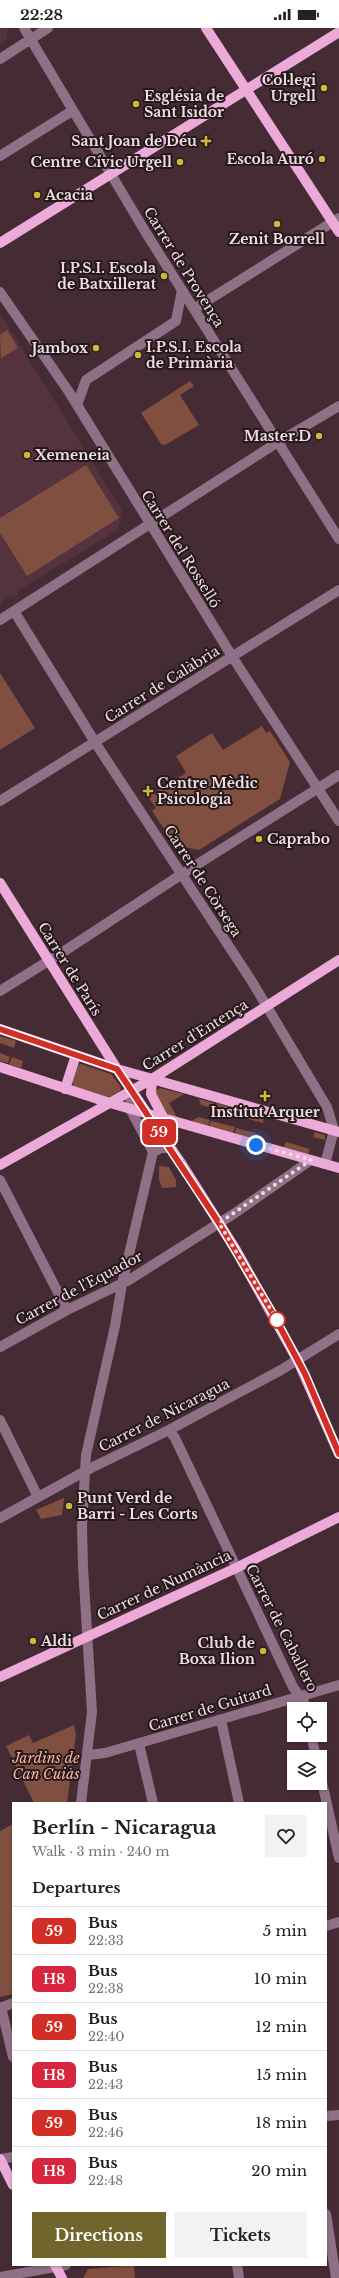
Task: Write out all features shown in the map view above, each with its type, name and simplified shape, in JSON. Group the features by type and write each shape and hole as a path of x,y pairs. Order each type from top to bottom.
{"main road":[{"path":"206,28 246,90 336,220 339,232"},
{"path":"0,243 339,32"},
{"name":"Carrer de París","path":"0,883 131,1091 219,1223 273,1314 298,1361 339,1454"},
{"name":"Carrer d'Entença","path":"0,1165 152,1079 339,960"},
{"path":"0,1029 117,1069 336,1131"},
{"path":"65,1089 76,1055"},
{"path":"0,1067 83,1095 339,1168"},
{"path":"152,1079 151,1094 164,1118"},
{"path":"83,1095 90,1108 90,1115"},
{"name":"Carrer de Numància","path":"0,1677 236,1568 339,1517"},
{"path":"0,2159 12,2183"},
{"path":"59,2266 62,2278"}],"street":[{"name":"Carrer de Provença","path":"24,28 110,174 339,539"},
{"path":"0,59 48,28"},
{"path":"0,156 72,111"},
{"path":"194,309 336,220"},
{"path":"77,405 86,380 176,321 182,290"},
{"name":"Carrer del Rosselló","path":"0,292 77,405 149,525 232,657 339,821"},
{"path":"0,620 278,442 339,406"},
{"name":"Carrer de Calàbria","path":"0,801 339,590"},
{"name":"Carrer de Còrsega","path":"14,611 95,742 267,1006 327,1106 336,1131"},
{"path":"0,991 339,775"},
{"path":"81,1802 88,1755 92,1702 82,1532 86,1455 115,1326 122,1284 153,1152 130,1109 131,1091"},
{"path":"325,1164 336,1131"},
{"path":"153,1152 161,1148 170,1148"},
{"name":"Carrer de l'Equador","path":"0,1347 67,1310 122,1284 219,1223 311,1160"},
{"path":"0,1180 67,1310"},
{"name":"Carrer de Nicaragua","path":"0,1518 298,1361 339,1334"},
{"path":"0,1420 38,1497"},
{"name":"Carrer de Caballero","path":"169,1430 175,1438 293,1687 303,1702"},
{"name":"Carrer de Guitard","path":"88,1755 95,1756 139,1744 339,1685"},
{"path":"221,1720 239,1802"},
{"path":"139,1744 153,1802"},
{"path":"324,1790 326,1802"},
{"path":"327,1806 339,1858"},
{"path":"327,1926 339,1922"},
{"path":"12,2003 1,2008 12,2053"},
{"path":"327,2116 339,2115"},
{"path":"0,2159 12,2157"},
{"path":"327,2218 332,2235 336,2278"},
{"path":"0,2277 59,2266"},
{"path":"237,2266 239,2278"}],"shaded area":[{"path":"0,28 8,29 6,40 0,44"},
{"path":"0,313 122,510 118,530 17,591 19,594 12,598 10,596 2,601 3,604 0,606"}],"green space":[{"path":"7,330 18,348 1,358 0,335"},
{"path":"190,381 194,386 180,395 199,425 165,445 161,444 141,413"},
{"path":"86,465 119,518 27,576 0,533 0,518"},
{"path":"0,673 35,728 0,750"},
{"path":"262,726 266,733 270,731 290,762 280,799 199,850 175,845 152,811 156,808 148,797 186,773 176,756 212,733 223,750"},
{"path":"0,1036 16,1041 14,1048 0,1043"},
{"path":"0,1053 10,1057 8,1063 0,1061"},
{"path":"12,1057 23,1061 21,1068 9,1064"},
{"path":"81,1064 111,1074 121,1087 120,1091 109,1097 74,1086 72,1082 78,1065"},
{"path":"160,1088 184,1094 169,1103 177,1117 166,1114 155,1091"},
{"path":"199,1099 214,1103 212,1108 201,1105"},
{"path":"216,1103 239,1110 237,1115 214,1109"},
{"path":"240,1110 264,1117 263,1123 239,1116"},
{"path":"198,1117 210,1120 208,1126 192,1121"},
{"path":"211,1121 235,1127 233,1133 209,1126"},
{"path":"236,1128 259,1134 258,1140 235,1133"},
{"path":"315,1132 325,1135 325,1140 313,1137"},
{"path":"286,1142 310,1149 308,1154 284,1147"},
{"path":"159,1166 169,1167 176,1180 176,1187 162,1188 159,1179"},
{"path":"64,1498 62,1515 41,1519 36,1510"},
{"name":"Jardins de Can Cuiàs","path":"74,1725 76,1735 67,1802 34,1802 6,1746 29,1735 33,1743"},
{"path":"12,1825 12,1994 0,1997 0,1831"},
{"path":"134,2266 135,2278 83,2278 88,2269"}],"bus line":[{"name":"59","path":"0,1029 117,1069 181,1163 219,1223 273,1314 305,1374 339,1454"}],"place":[{"name":"Col·legi Urgell","path":"324,88"},
{"name":"Església de Sant Isidor","path":"136,104"},
{"name":"Sant Joan de Déu","path":"206,141"},
{"name":"Escola Auró","path":"322,159"},
{"name":"Centre Cívic Urgell","path":"180,162"},
{"name":"Acacia","path":"37,195"},
{"name":"Zenit Borrell","path":"277,224"},
{"name":"I.P.S.I. Escola de Batxillerat","path":"164,276"},
{"name":"Jambox","path":"96,348"},
{"name":"I.P.S.I. Escola de Primària","path":"138,355"},
{"name":"Master.D","path":"319,436"},
{"name":"Xemeneia","path":"27,455"},
{"name":"Centre Mèdic Psicologia","path":"148,791"},
{"name":"Caprabo","path":"259,839"},
{"name":"Institut Arquer","path":"265,1096"},
{"name":"Punt Verd de Barri - Les Corts","path":"69,1506"},
{"name":"Aldi","path":"33,1641"},
{"name":"Club de Boxa Ilion","path":"263,1651"}],"route":[{"path":"256,1145 311,1160 302,1168 219,1223 277,1320"}]}
